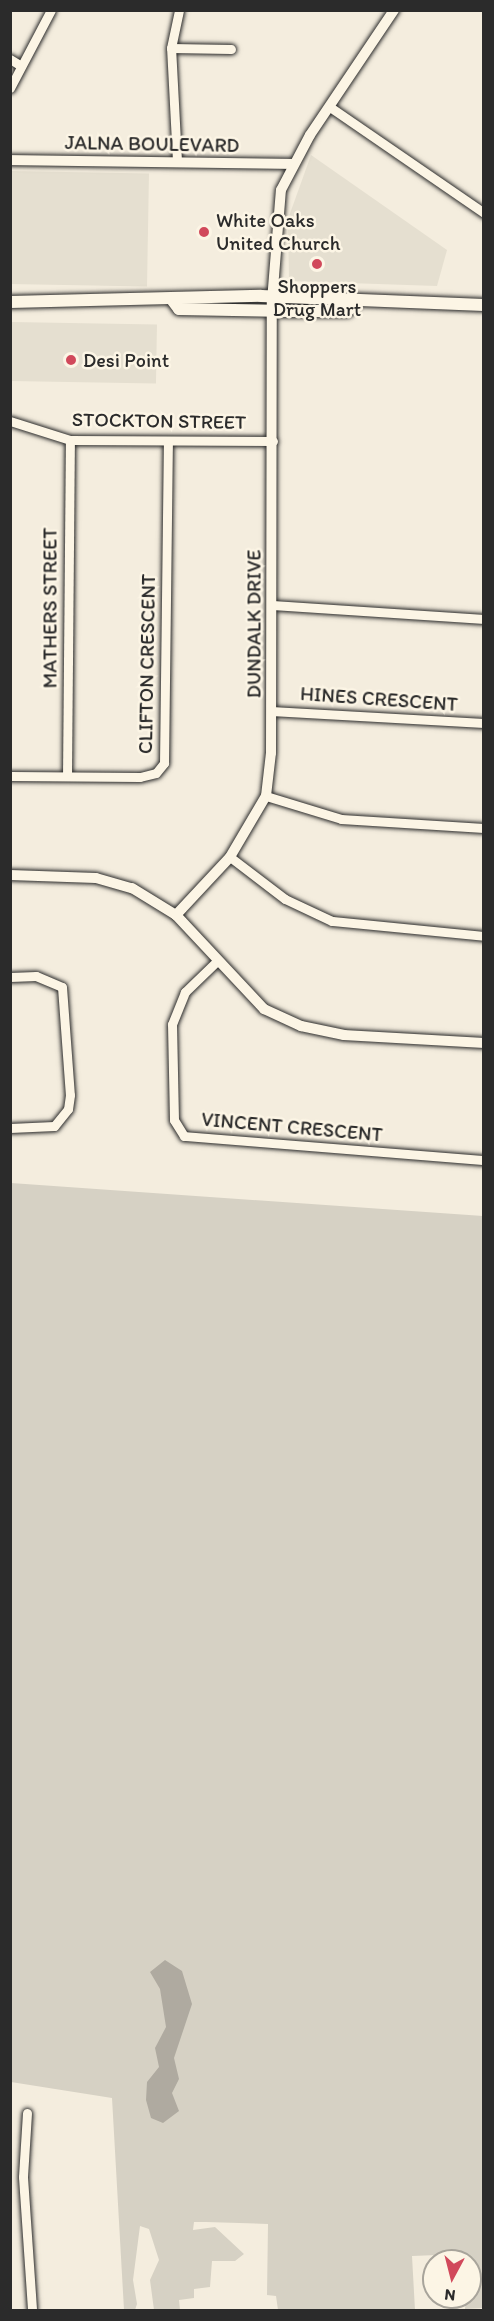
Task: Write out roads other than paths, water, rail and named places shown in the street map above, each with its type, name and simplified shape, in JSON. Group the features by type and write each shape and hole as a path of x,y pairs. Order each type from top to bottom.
{"main road":[{"path":"10,302 173,302 178,296 272,302 348,296 356,303 483,305"}],"street":[{"path":"10,88 51,10"},
{"path":"177,161 171,48 179,10"},
{"path":"272,302 274,233 292,164 394,10"},
{"path":"171,48 231,49"},
{"path":"10,60 21,66"},
{"path":"330,107 483,213"},
{"name":"JALNA BOULEVARD","path":"10,160 292,164"},
{"name":"DUNDALK DRIVE","path":"176,915 230,857 266,796 272,711 272,302"},
{"name":"STOCKTON STREET","path":"10,421 69,440 273,441"},
{"name":"MATHERS STREET","path":"67,776 69,440"},
{"name":"CLIFTON CRESCENT","path":"10,776 140,777 156,773 164,763 168,442"},
{"path":"273,605 483,620"},
{"name":"HINES CRESCENT","path":"272,711 483,723"},
{"path":"266,796 341,819 483,828"},
{"path":"230,857 285,899 332,921 483,936"},
{"path":"10,875 96,878 132,888 176,915 264,1009 302,1026 344,1035 483,1043"},
{"name":"VINCENT CRESCENT","path":"217,961 185,992 171,1024 174,1120 184,1136 483,1160"},
{"path":"10,977 36,976 62,987 67,999 70,1095 68,1108 54,1126 10,1128"},
{"path":"27,2113 24,2177 33,2310"}],"place":[{"name":"White Oaks United Church","path":"204,232"},
{"name":"Shoppers Drug Mart","path":"317,264"},
{"name":"Desi Point","path":"71,360"}]}
